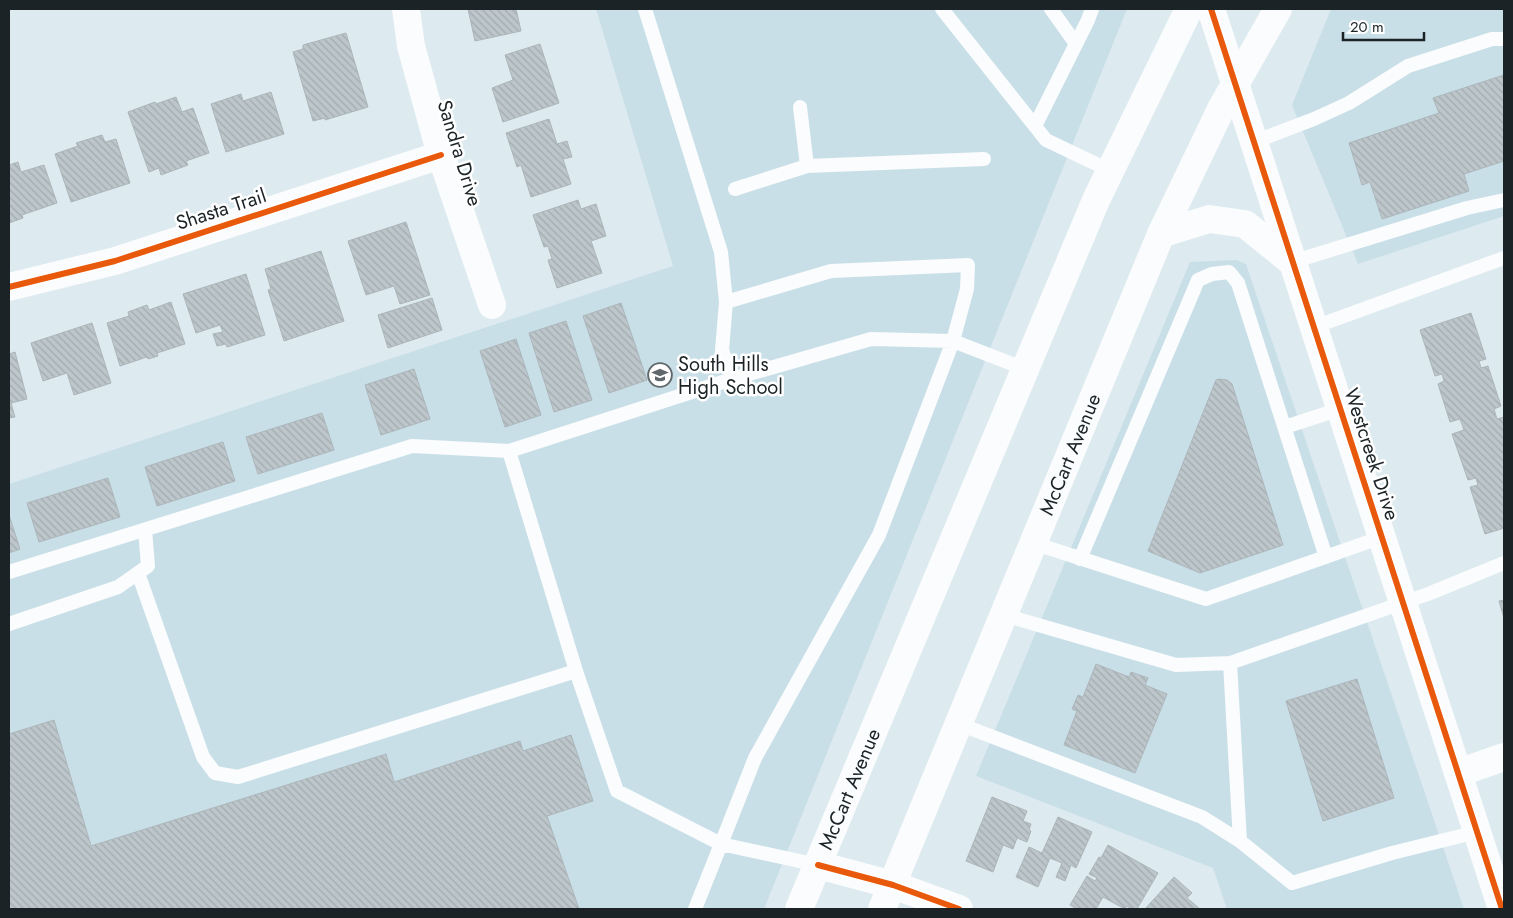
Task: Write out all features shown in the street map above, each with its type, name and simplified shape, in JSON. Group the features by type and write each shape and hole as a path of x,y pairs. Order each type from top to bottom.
{"main road":[{"name":"Sandra Drive","path":"406,9 411,46 441,155 492,305"},
{"name":"McCart Avenue","path":"799,909 1096,200 1189,9"},
{"name":"Westcreek Drive","path":"1211,9 1502,909"},
{"name":"McCart Avenue","path":"888,897 1160,234 1221,109 1278,9"},
{"name":"Shasta Trail","path":"9,287 115,261 441,155"},
{"path":"1160,234 1209,219 1245,224 1292,262"},
{"path":"1458,773 1504,757"},
{"path":"818,865 888,897 959,909"}],"lane":[{"path":"645,9 721,252 726,302 722,350 732,379"},
{"path":"942,9 1046,140 1111,171"},
{"path":"1051,9 1076,44"},
{"path":"1035,126 1092,9"},
{"path":"1254,142 1314,119 1349,103 1408,66 1492,39 1504,39"},
{"path":"800,106 807,166"},
{"path":"735,189 807,166 984,159"},
{"path":"1292,262 1467,208 1504,200"},
{"path":"1314,326 1504,258"},
{"path":"695,909 755,758 879,535 953,341 967,289 968,264 831,271 726,302"},
{"path":"1080,559 1198,280 1212,274 1229,272 1238,282 1326,557"},
{"path":"9,572 412,446 509,452 732,379 871,339 953,341 1025,369"},
{"path":"1285,426 1340,409"},
{"path":"509,452 576,671 617,791 721,844 818,865"},
{"path":"9,624 118,587 148,566 145,530"},
{"path":"1034,543 1206,599 1382,537"},
{"path":"1004,615 1176,665 1230,663 1428,594 1504,563"},
{"path":"138,573 203,757 215,773 238,777 576,671"},
{"path":"1230,663 1240,841"},
{"path":"959,724 1202,817 1240,841 1292,883 1392,853 1477,832"}],"shaded area":[{"name":"South Hills High School","path":"596,9 1127,9 764,909 9,909 9,484 673,266"},
{"path":"1331,9 1504,9 1504,216 1358,264 1292,105"},
{"path":"1236,260 1246,264 1464,909 1227,909 1213,868 976,776 1190,262"}],"building":[{"path":"468,9 516,9 521,31 475,41"},
{"path":"346,33 368,107 325,120 325,118 313,121 293,52 303,49 303,45"},
{"path":"540,44 559,103 503,122 492,88 513,80 505,55"},
{"path":"1504,75 1504,161 1464,174 1469,191 1382,219 1370,182 1362,185 1349,143 1439,113 1433,98"},
{"path":"271,92 284,134 226,152 211,104 241,94 243,101"},
{"path":"176,97 182,112 193,108 209,153 186,161 188,165 161,175 159,168 149,172 128,112"},
{"path":"549,119 557,144 567,141 572,157 563,159 571,184 531,197 521,165 517,167 506,133"},
{"path":"102,135 105,142 116,139 130,183 71,202 55,154 78,146 76,143"},
{"path":"18,162 21,172 44,165 57,203 22,215 23,218 9,223 9,165"},
{"path":"578,200 581,209 596,204 606,236 591,241 602,273 557,288 548,260 552,259 548,246 544,247 533,215"},
{"path":"406,222 430,295 400,304 394,286 366,295 348,241"},
{"path":"321,251 344,321 284,341 268,290 271,289 265,269"},
{"path":"246,274 265,335 227,347 226,344 217,346 213,334 223,332 220,325 196,333 183,294"},
{"path":"432,298 442,330 388,348 378,315"},
{"path":"171,302 185,344 157,353 158,356 148,359 147,357 120,366 107,323 129,316 128,312 147,305 149,310"},
{"path":"621,303 647,380 609,393 583,316"},
{"path":"1471,313 1486,359 1479,361 1481,368 1488,366 1501,406 1494,409 1497,419 1504,417 1504,528 1485,534 1470,487 1478,485 1476,478 1468,480 1452,434 1464,430 1460,419 1450,422 1438,384 1444,381 1442,374 1435,376 1420,330"},
{"path":"566,321 592,400 554,412 529,333"},
{"path":"92,323 111,383 74,395 67,373 43,381 31,343"},
{"path":"516,339 541,415 505,427 480,351"},
{"path":"15,352 27,399 11,403 15,417 9,418 9,354"},
{"path":"414,369 430,419 381,435 365,385"},
{"path":"1216,380 1227,380 1232,384 1283,545 1200,573 1148,551"},
{"path":"322,413 334,450 258,474 246,437"},
{"path":"223,442 235,481 157,506 145,467"},
{"path":"108,478 120,517 39,542 27,503"},
{"path":"9,515 20,549 9,553"},
{"path":"1504,600 1504,618 1499,601"},
{"path":"1096,664 1129,677 1131,672 1148,678 1145,685 1167,694 1135,773 1064,745 1077,711 1072,709 1078,695 1083,697"},
{"path":"1357,679 1394,798 1323,821 1286,701"},
{"path":"54,720 91,846 386,754 394,782 520,741 523,751 571,735 593,801 547,816 579,909 9,909 9,734"},
{"path":"992,797 1027,811 1023,821 1031,824 1029,830 1031,831 1027,842 1017,838 1013,849 1003,845 993,872 966,861"},
{"path":"1058,817 1092,832 1076,868 1071,865 1065,881 1056,877 1062,863 1050,858 1038,887 1016,877 1029,847 1042,853"},
{"path":"1108,845 1158,873 1137,909 1126,906 1125,909 1103,897 1096,909 1077,909 1070,905 1087,876 1095,881 1097,878 1089,874"},
{"path":"1174,877 1192,893 1187,898 1200,909 1145,909"}],"cycle path":[{"path":"1211,9 1502,909"},
{"path":"9,287 115,261 441,155"},
{"path":"818,865 893,885 959,909"}],"place":[{"name":"South Hills High School","path":"660,375"}]}
